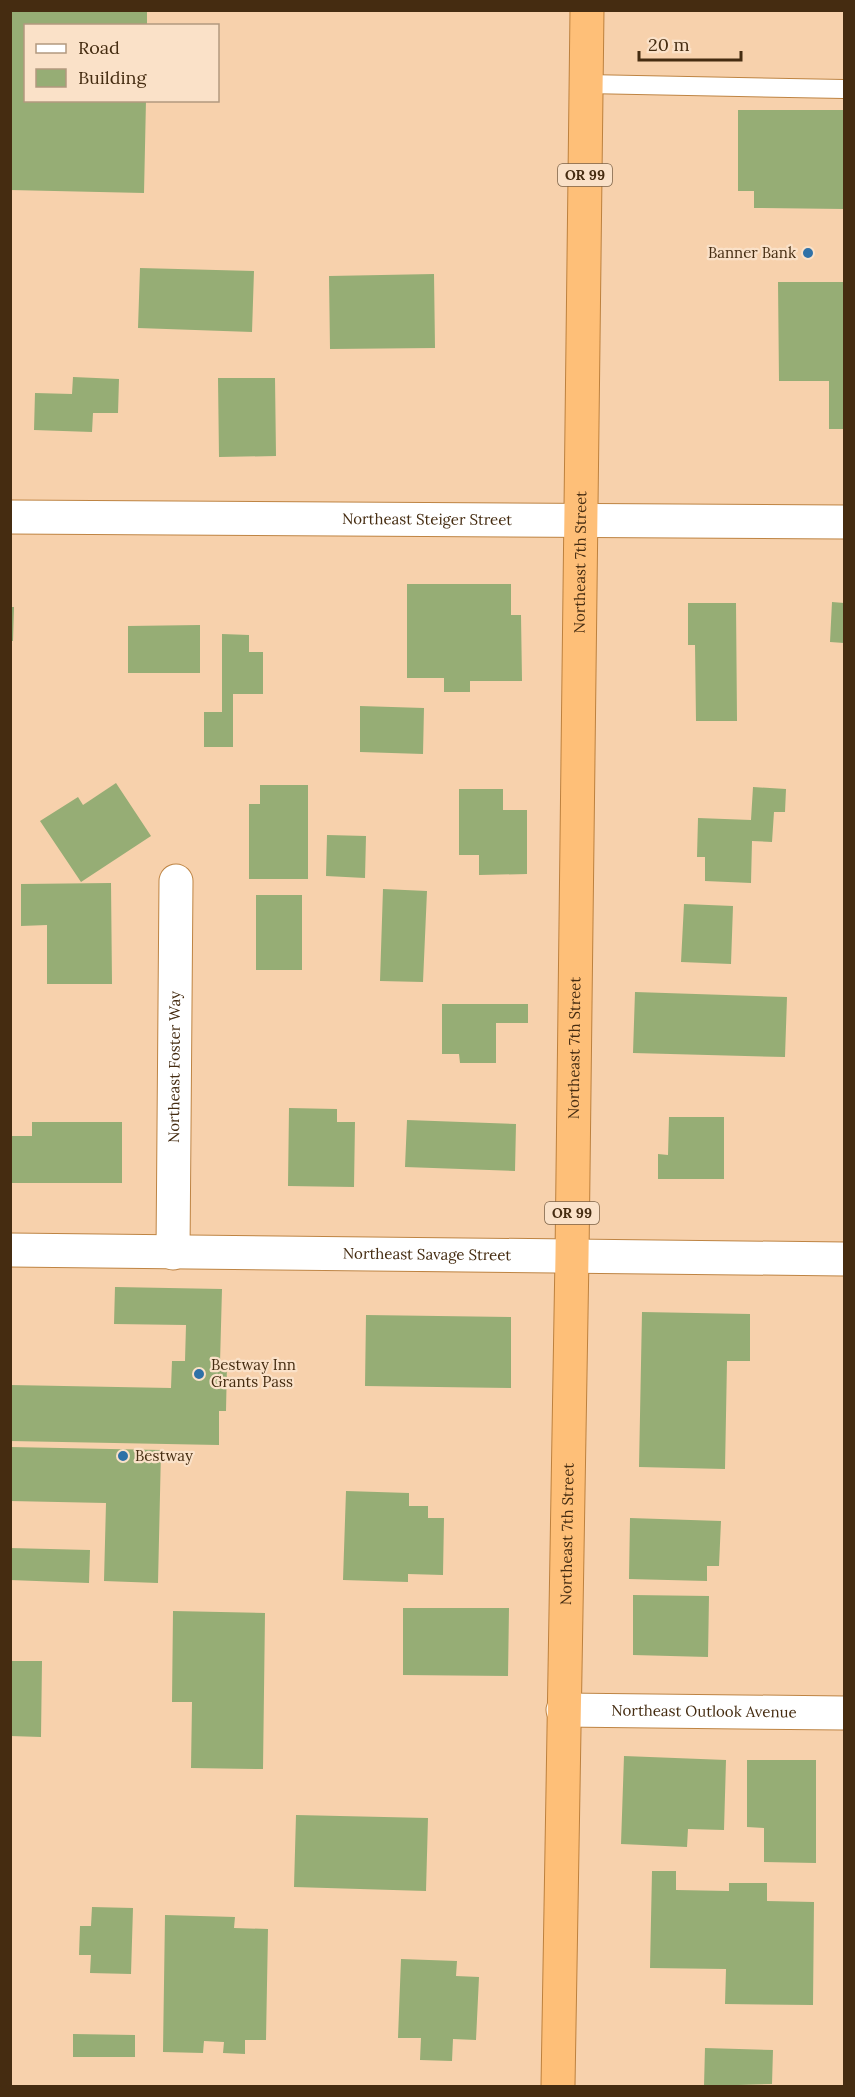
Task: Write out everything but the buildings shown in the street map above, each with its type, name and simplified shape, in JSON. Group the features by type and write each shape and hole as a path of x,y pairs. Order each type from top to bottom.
{"highway":[{"name":"Northeast 7th Street","path":"558,2086 572,1256 579,520 587,10"}],"street":[{"name":"Northeast Steiger Street","path":"10,517 844,522"},
{"name":"Northeast Foster Way","path":"173,1252 176,881"},
{"name":"Northeast Savage Street","path":"10,1250 844,1259"},
{"name":"Northeast Outlook Avenue","path":"563,1710 844,1713"}],"lane":[{"path":"586,84 844,89"}],"place":[{"name":"Banner Bank","path":"808,253"},
{"name":"Bestway Inn Grants Pass","path":"199,1374"},
{"name":"Bestway","path":"123,1456"}]}
